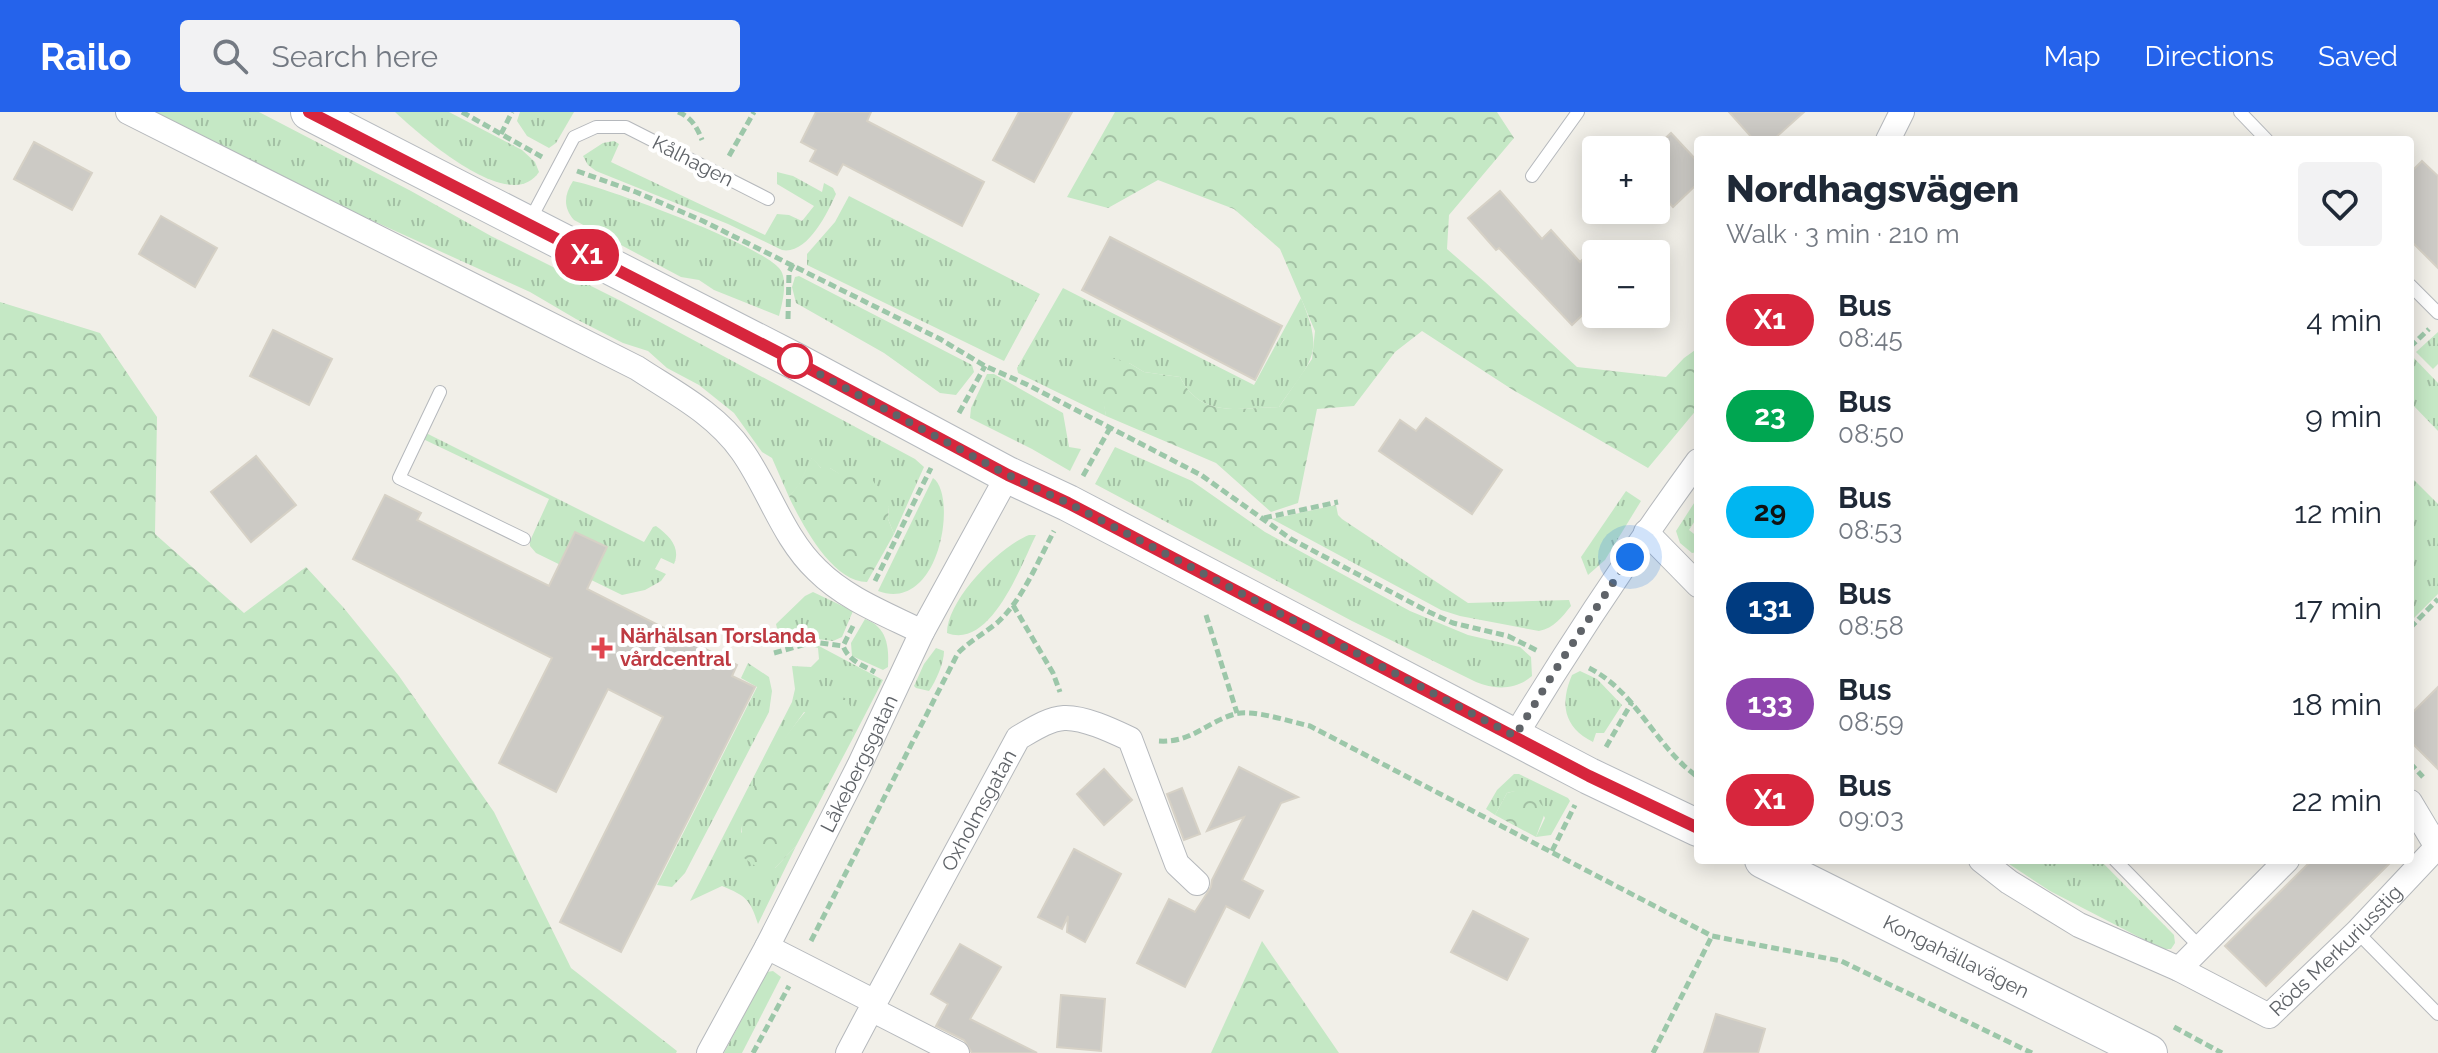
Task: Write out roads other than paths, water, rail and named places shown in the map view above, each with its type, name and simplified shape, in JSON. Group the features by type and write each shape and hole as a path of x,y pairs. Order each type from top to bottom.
{"street":[{"path":"128,112 637,368 712,416 742,451 796,545 813,567 833,585 922,632"},
{"path":"309,112 795,361 1589,776 1694,826"},
{"path":"1890,136 1902,112"},
{"path":"1515,736 1646,532 1694,466"},
{"name":"Låkebergsgatan","path":"709,1053 859,766 922,632 1008,475"},
{"path":"1646,532 1694,581"},
{"name":"Oxholmsgatan","path":"848,1053 1018,738 1041,725 1065,718 1106,727 1130,739 1177,864 1197,883"},
{"name":"Röds Merkuriusstig","path":"1986,864 2009,882 2079,925 2179,969 2269,1016 2357,932 2437,847 2414,809"},
{"name":"Kongahällavägen","path":"1771,864 2149,1053"},
{"path":"2179,969 2283,864"},
{"path":"767,947 801,963 957,1053"}],"lane":[{"path":"1532,176 1578,112"},
{"path":"2240,112 2263,136"},
{"name":"Kålhagen","path":"528,225 574,137 596,127 626,127 768,199"},
{"path":"2414,289 2438,313"},
{"path":"440,392 399,478 524,539"},
{"path":"2119,864 2201,948"},
{"path":"2357,932 2438,1014"}],"place":[{"name":"Närhälsan Torslanda vårdcentral","path":"602,648"}]}
